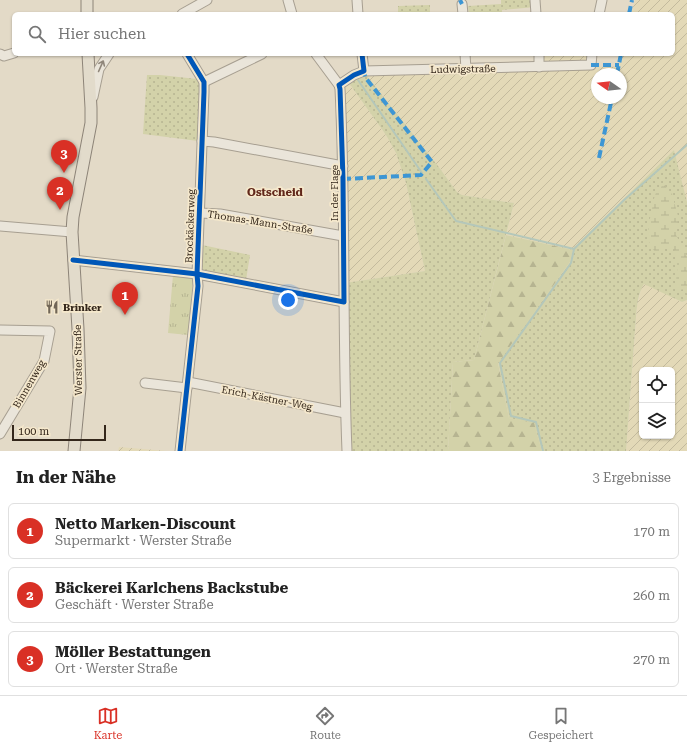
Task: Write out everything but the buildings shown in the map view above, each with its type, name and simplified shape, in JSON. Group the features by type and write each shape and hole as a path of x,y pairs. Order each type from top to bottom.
{"main road":[{"path":"87,0 87,12"},
{"name":"Werster Straße","path":"74,451 80,388 72,232 73,217 89,136 91,108 88,56"}],"street":[{"path":"288,0 291,12"},
{"path":"357,0 358,12"},
{"path":"535,0 536,12"},
{"path":"599,12 602,0"},
{"path":"186,12 206,1"},
{"path":"462,4 463,12"},
{"path":"0,54 4,56 12,54"},
{"path":"91,108 99,69 108,56"},
{"path":"188,56 204,82 258,56"},
{"path":"317,56 339,85"},
{"path":"362,56 364,71"},
{"path":"465,56 466,69"},
{"path":"538,56 539,67"},
{"name":"Ludwigstraße","path":"339,85 354,75 364,71 591,65 592,56"},
{"name":"Brockäckerweg","path":"180,451 198,286 197,274 204,82"},
{"name":"In der Flage","path":"339,85 343,166 345,413 347,451"},
{"path":"202,141 343,166"},
{"name":"Thomas-Mann-Straße","path":"200,213 220,214 343,236"},
{"path":"0,226 72,232"},
{"path":"73,260 197,274 344,302"},
{"name":"Binnenweg","path":"0,330 50,331 44,361 0,434"},
{"path":"145,383 187,385"},
{"name":"Erich-Kästner-Weg","path":"187,385 345,413"}],"shaded area":[{"path":"635,0 687,0 687,202 674,150 571,250 506,235 514,203 462,195 457,192 364,72 541,69 540,56 590,56 589,66 619,67 622,56 675,56 675,12 632,12"},
{"path":"349,83 386,135 396,153 406,183 425,271 345,283 344,88"},
{"path":"644,283 682,302 687,300 687,451 626,451 637,306"},
{"path":"119,447 167,451 118,451"}],"green space":[{"path":"501,0 534,0 535,7 502,10 502,12 469,12 468,6 501,4"},
{"path":"430,5 430,12 398,12 398,6"},
{"path":"364,72 457,192 462,195 514,203 474,360 453,362 448,451 348,451 345,283 425,271 406,183 396,153 386,135 349,83"},
{"path":"147,75 197,79 201,89 198,141 143,134"},
{"path":"674,150 687,202 687,300 682,302 644,284 640,291 636,317 626,451 542,451 534,424 509,418 498,362 570,262 573,250 571,250"},
{"path":"664,185 672,194 678,216 676,235 687,256 687,289 677,290 677,264 674,249 664,248 657,253 650,244 648,238 654,197 658,189"},
{"path":"506,235 573,250 570,262 498,363 509,418 534,423 542,451 448,451 453,362 474,360"},
{"path":"202,245 250,255 246,280 203,273 201,269"},
{"path":"173,275 189,277 193,280 188,335 168,333"}],"waterway":[{"path":"358,80 422,173"},
{"path":"426,179 456,221 574,249 624,200 687,145"},
{"path":"543,451 536,422 511,416 500,363 571,263 574,249"}],"marked path":[{"path":"460,0 462,4"},
{"path":"629,12 632,0"},
{"path":"618,68 621,56"},
{"path":"591,65 619,65"},
{"path":"343,179 421,175 432,162 365,77 364,71"},
{"path":"599,158 611,104"}],"cycle path":[{"path":"180,451 198,286 197,274 204,92 204,82 188,56"},
{"path":"73,260 197,274 344,302 343,179 339,85 354,75 364,71 362,56"}],"place":[{"name":"Möller Bestattungen","path":"64,173"},
{"name":"Bäckerei Karlchens Backstube","path":"60,210"},
{"name":"Brinker","path":"52,307"},
{"name":"Netto Marken-Discount","path":"125,315"}],"district":[{"name":"Ostscheid","path":"275,192"}]}
